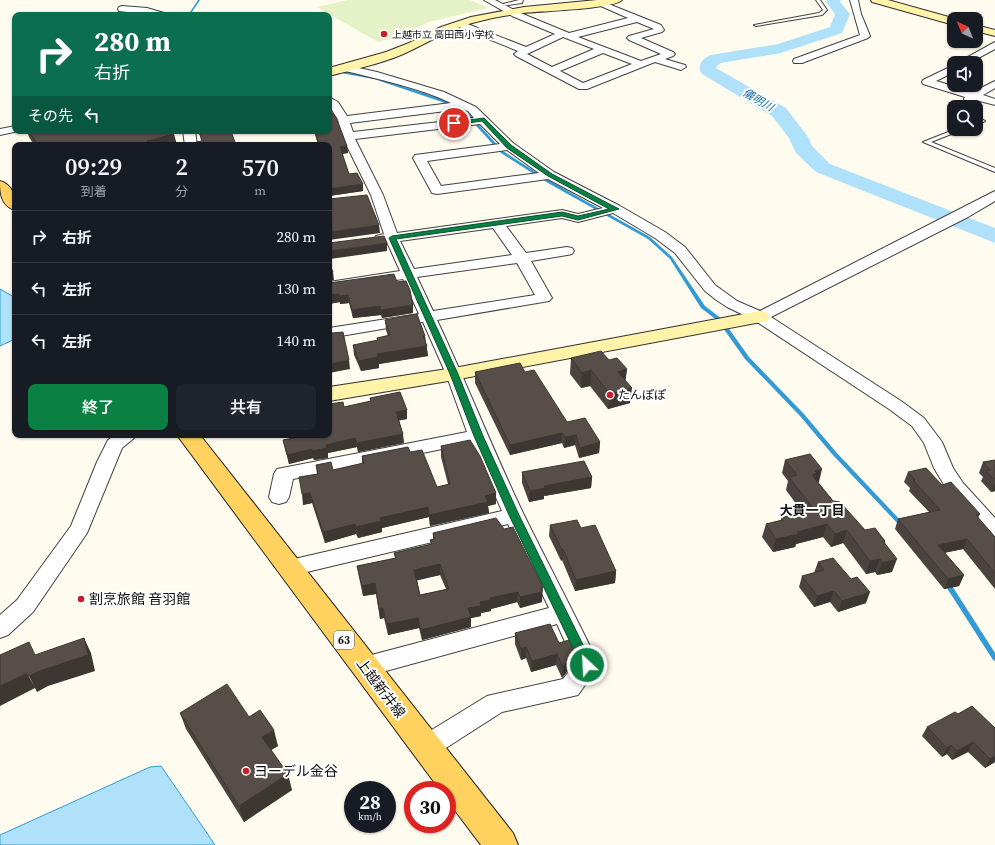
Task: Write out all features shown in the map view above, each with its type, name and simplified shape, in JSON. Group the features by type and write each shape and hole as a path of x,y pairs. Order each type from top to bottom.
{"main road":[{"path":"0,186 12,201"},
{"name":"上越新井線","path":"190,438 501,845"}],"street":[{"path":"120,12 136,0"},
{"path":"488,0 566,35 641,64"},
{"path":"332,71 398,52 445,29 462,25 475,19 513,12 617,0"},
{"path":"798,61 844,45 864,36 854,0"},
{"path":"876,0 947,20"},
{"path":"598,3 658,27 659,30 632,38 670,54 579,89 552,71 519,54 525,50 566,35 636,19"},
{"path":"120,12 150,12"},
{"path":"462,25 525,50"},
{"path":"983,30 995,33"},
{"path":"975,56 995,45"},
{"path":"552,71 603,49"},
{"path":"654,59 681,67"},
{"path":"345,68 440,94 472,109 509,146 550,175 615,209 660,235 680,250 710,288 720,296 732,304 760,317 895,405 918,422 933,442 944,468 956,488 995,531"},
{"path":"947,73 927,82 947,88"},
{"path":"983,82 994,85"},
{"path":"964,100 975,96 994,85"},
{"path":"961,92 995,102"},
{"path":"332,102 344,120 348,136 377,195 392,238 410,274 427,316 454,374 478,436 514,515 587,665 570,688 496,703 426,747"},
{"path":"344,120 464,105"},
{"path":"348,136 484,120"},
{"path":"0,132 12,130"},
{"path":"509,146 419,158 437,190 550,175"},
{"path":"363,197 377,195"},
{"path":"332,394 454,374 760,317 944,222 963,214 995,195"},
{"path":"368,241 562,214 578,218 615,209"},
{"path":"332,332 544,298 522,258 498,223"},
{"path":"332,286 567,251"},
{"path":"279,497 284,474 478,436"},
{"path":"0,629 25,606 80,528 106,462 115,444 123,438"},
{"path":"290,568 514,515"},
{"path":"364,667 563,613"}],"lane":[{"path":"501,6 520,2 521,0"},
{"path":"756,25 820,14 825,10 818,0"},
{"path":"947,134 926,142 995,170"}],"green space":[{"name":"上越市立 高田西小学校","path":"348,0 470,0 488,8 429,22 397,37 378,42 332,16 332,12 326,12 317,7"}],"water":[{"path":"0,289 12,296 12,340 0,346"},
{"path":"161,766 215,845 0,845 0,835 150,767"}],"building":[{"path":"332,112 336,117 347,146 340,147 349,174 357,173 363,184 332,189 332,142 318,142 316,134 332,134"},
{"path":"31,134 174,134 147,141 148,142 36,142"},
{"path":"200,134 232,134 235,142 196,142 202,141"},
{"path":"367,195 379,225 332,232 332,199"},
{"path":"384,236 387,243 332,251 332,243"},
{"path":"394,274 397,282 406,281 410,290 413,305 381,310 380,306 352,310 348,295 332,295 332,283"},
{"path":"417,314 427,346 377,354 378,357 359,361 353,345 378,340 377,338 390,335 385,320"},
{"path":"343,332 349,360 332,363 332,333"},
{"path":"601,351 609,360 617,358 627,369 618,372 632,388 610,394 591,370 582,373 571,358"},
{"path":"520,363 525,372 534,370 567,422 585,418 600,442 580,448 576,435 565,437 562,433 510,445 475,372"},
{"path":"400,392 407,410 396,412 403,434 357,443 355,438 326,445 327,448 312,451 312,449 287,455 283,440 293,438 332,438 332,404 343,402 344,407 371,401 370,398"},
{"path":"470,440 480,456 496,493 485,496 488,502 429,515 428,507 380,518 381,521 356,527 355,524 323,532 310,493 302,494 299,477 318,474 316,465 331,462 333,470 364,463 362,456 408,447 410,452 422,450 437,487 450,484 441,446"},
{"path":"810,454 822,469 815,471 817,473 812,475 833,501 840,502 865,530 875,528 897,559 882,563 880,559 870,561 847,530 835,534 827,524 797,532 799,534 776,539 766,524 783,520 781,518 813,508 789,477 797,475 785,460"},
{"path":"995,460 995,480 986,471 990,470 983,462"},
{"path":"584,461 592,477 544,486 545,488 530,491 522,472"},
{"path":"926,468 942,485 951,482 980,514 976,515 995,537 995,573 967,539 938,545 964,575 948,579 898,519 940,510 913,480 915,480 908,472"},
{"path":"496,518 504,529 513,527 543,587 541,588 542,592 520,597 518,592 490,598 491,600 480,602 481,606 468,608 471,617 421,630 418,618 387,624 383,608 379,609 375,583 362,586 357,566 396,558 394,553 432,544 430,540 434,539 433,533","holes":["440,564 449,589 420,595 414,570"]},
{"path":"577,520 581,528 595,525 616,571 576,580 563,549 562,550 550,525"},
{"path":"833,558 851,579 857,577 870,592 842,601 834,591 817,596 802,576 824,570 818,562"},
{"path":"550,624 559,643 569,640 574,653 563,667 557,654 532,661 526,647 521,649 515,633"},
{"path":"84,638 88,655 29,676 27,673 0,686 0,655 29,642 35,655"},
{"name":"ヨーデル金谷","path":"227,684 249,717 260,710 274,730 262,737 288,774 239,806 180,713"},
{"path":"972,706 995,728 995,756 990,759 973,742 957,751 951,745 947,748 927,727 955,712 958,714"}],"waterway":[{"path":"191,12 199,0"},
{"name":"儀明川","path":"834,0 833,2 843,14 837,30 781,48 717,59 710,63 708,70 779,112 798,137 803,149 823,168 867,186 882,190 995,236"},
{"path":"332,71 375,78 443,101 458,108 468,115 502,152 549,182 649,238 671,258 703,307 720,320 747,358 802,415 834,453 902,525"},
{"path":"947,583 995,658"}],"place":[{"name":"上越市立 高田西小学校","path":"384,34"},
{"name":"たんぽぽ","path":"610,395"},
{"name":"割烹旅館 音羽館","path":"81,599"},
{"name":"ヨーデル金谷","path":"246,771"}],"district":[{"name":"大貫一丁目","path":"812,510"}],"route":[{"path":"454,123 484,120 509,146 550,175 615,209 578,218 562,214 392,238 410,274 427,316 454,374 478,436 514,515 587,665"}]}
